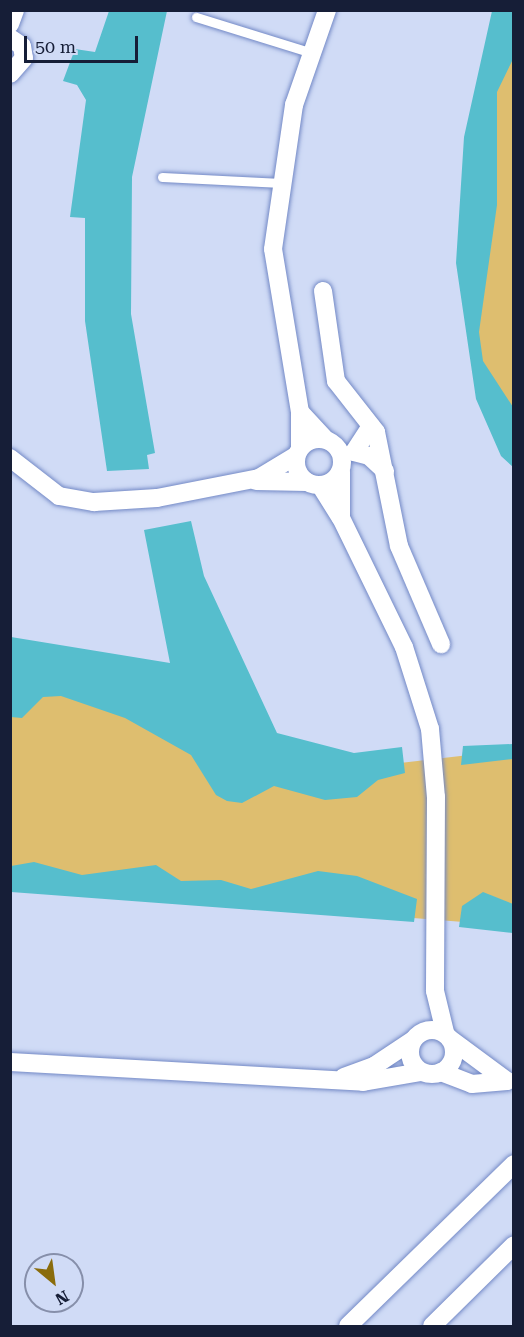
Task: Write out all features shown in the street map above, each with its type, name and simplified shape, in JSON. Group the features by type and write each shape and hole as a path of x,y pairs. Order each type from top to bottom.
{"street":[{"path":"10,24 15,10"},
{"path":"327,10 294,105 273,249 300,412 299,474 314,484 341,518 404,647 430,729 436,797 435,991 454,1057 441,1072"},
{"path":"10,38 22,46 24,58 10,74"},
{"path":"323,291 336,381 371,426 385,473 399,546 441,644"},
{"path":"300,412 324,438 347,452 369,456 385,473"},
{"path":"341,518 341,472 347,452 371,426"},
{"path":"10,458 59,496 94,502 157,498 239,482 276,470 298,451 324,438"},
{"path":"239,482 314,484 341,472"},
{"path":"422,1072 411,1061 417,1036 435,991"},
{"path":"340,1079 374,1066 417,1036 448,1035 510,1082"},
{"path":"10,1062 384,1081 422,1072 441,1072 472,1084 510,1082"},
{"path":"348,1326 513,1164"},
{"path":"441,1323 513,1245"}],"lane":[{"path":"196,17 312,53"},
{"path":"162,177 282,183"}],"shaded area":[{"path":"109,11 167,11 132,177 131,314 155,453 147,455 149,469 107,471 85,321 85,218 70,217 86,100 77,85 63,81 75,49 95,52"},
{"path":"492,11 513,11 514,57 497,92 497,205 479,332 483,361 513,407 513,467 501,456 476,399 456,263 464,137"},
{"path":"513,11 513,441 474,359 484,94"},
{"path":"191,521 204,576 277,733 354,753 402,747 405,773 378,780 357,797 325,800 274,786 242,803 227,801 216,795 191,755 125,718 61,696 43,697 22,718 11,717 11,637 170,663 144,530"},
{"path":"10,653 322,772 513,750 513,926 11,886"},
{"path":"513,744 513,759 461,765 463,746"},
{"path":"34,862 82,875 156,865 181,881 221,880 251,889 318,871 357,876 417,899 414,922 11,892 11,866"},
{"path":"483,892 513,904 513,933 459,927 462,906"}]}
